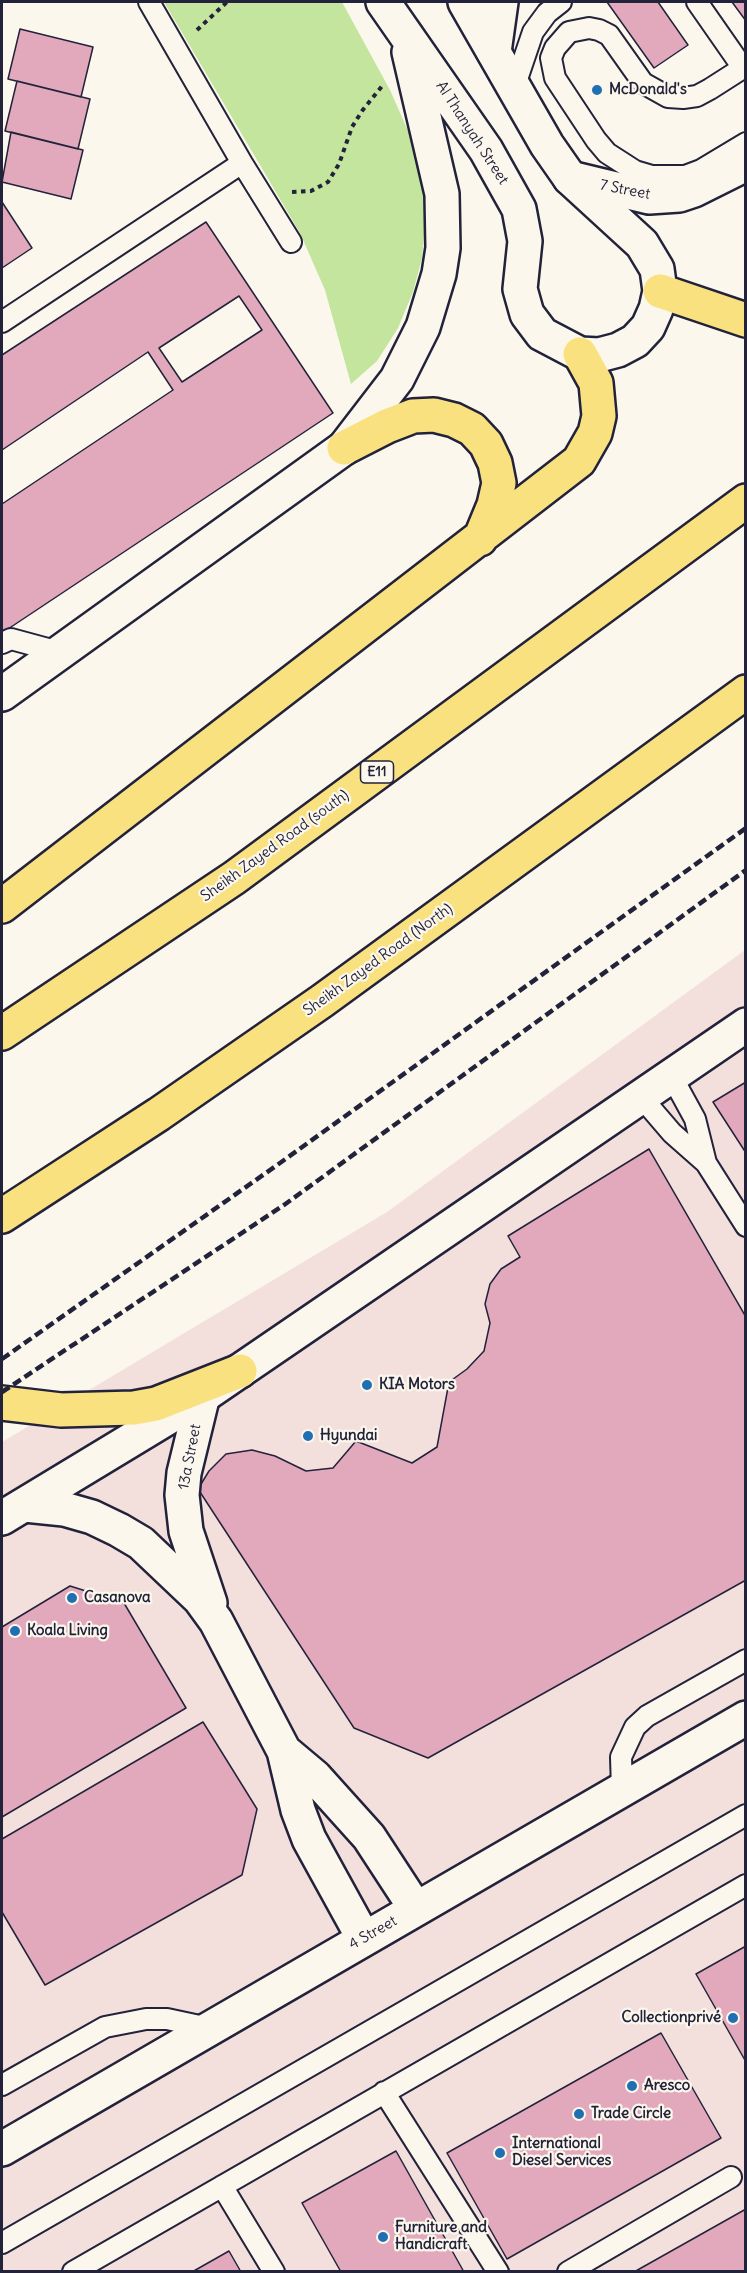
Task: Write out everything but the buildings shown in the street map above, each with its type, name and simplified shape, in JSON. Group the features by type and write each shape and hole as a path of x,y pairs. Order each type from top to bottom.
{"highway":[{"path":"660,291 746,320"},
{"path":"2,906 566,472 589,448 595,433 599,399 593,376 580,354"},
{"path":"344,448 387,426 413,416 434,415 454,420 472,429 486,444 495,463 499,483 494,505 480,539"},
{"name":"Sheikh Zayed Road (south)","path":"2,1033 234,878 746,501"},
{"name":"Sheikh Zayed Road (North)","path":"2,1216 159,1114 322,1001 746,692"},
{"path":"2,1403 61,1410 134,1408 156,1404 240,1371"}],"street":[{"name":"Al Thanyah Street","path":"383,2 486,150 519,209 525,241 520,289 527,314 542,334 580,354"},
{"path":"465,2 514,88 570,178 642,244 657,269 660,291 656,309 648,327 634,341 618,350 599,355 580,354"},
{"path":"494,52 501,2"},
{"path":"2,694 344,448 397,379 423,327 439,274 443,248 442,194 405,35"},
{"name":"7 Street","path":"570,178 649,197 694,190 746,164"},
{"path":"13,1511 204,1395 746,1025"},
{"name":"13a Street","path":"204,1395 184,1473 183,1513 186,1531 216,1622 284,1750 298,1810 309,1839 364,1939"},
{"name":"13a Street","path":"13,1511 64,1509 92,1517 141,1543 181,1579 216,1622"},
{"name":"4 Street","path":"2,2149 746,1718"},
{"name":"13a Street","path":"284,1750 322,1784 369,1837 416,1909"}],"lane":[{"path":"149,2 242,163 291,242"},
{"path":"514,88 533,32 547,13 561,2"},
{"path":"697,2 744,67 710,89 683,98 668,97 642,83 609,35 589,28 569,33 561,39 551,58 555,78 607,153 636,171 651,176 685,176 701,170 746,143"},
{"path":"2,322 242,163"},
{"path":"2,643 11,639 59,652"},
{"path":"672,1077 695,1119 706,1162"},
{"path":"642,1098 672,1133 706,1162 746,1226"},
{"path":"622,1789 621,1756 635,1727 647,1716 746,1660"},
{"path":"2,2243 746,1815"},
{"path":"73,2271 746,1885"},
{"path":"2,2085 85,2036 105,2027 146,2019 167,2019 209,2028"},
{"path":"384,2092 498,2271"},
{"path":"568,2271 731,2177"},
{"path":"222,2186 274,2271"}],"path":[{"path":"181,59 202,23 227,2"},
{"path":"261,195 303,193 320,188 327,182 339,164 344,146 362,111 388,81"}],"shaded area":[{"path":"745,950 745,2271 2,2271 2,1442 387,1212"}],"green space":[{"path":"164,2 342,2 390,90 412,140 425,183 422,258 413,292 398,328 377,361 351,384 325,290 300,233"}],"railway":[{"path":"2,1359 280,1163 746,828"},
{"path":"2,1392 284,1205 746,870"}],"place":[{"name":"McDonald's","path":"597,90"},
{"name":"KIA Motors","path":"367,1385"},
{"name":"Hyundai","path":"308,1436"},
{"name":"Casanova","path":"72,1598"},
{"name":"Koala Living","path":"15,1631"},
{"name":"Collectionprivé","path":"733,2018"},
{"name":"Aresco","path":"632,2086"},
{"name":"Trade Circle","path":"579,2114"},
{"name":"International Diesel Services","path":"500,2153"},
{"name":"Furniture and Handicraft","path":"383,2237"}]}
